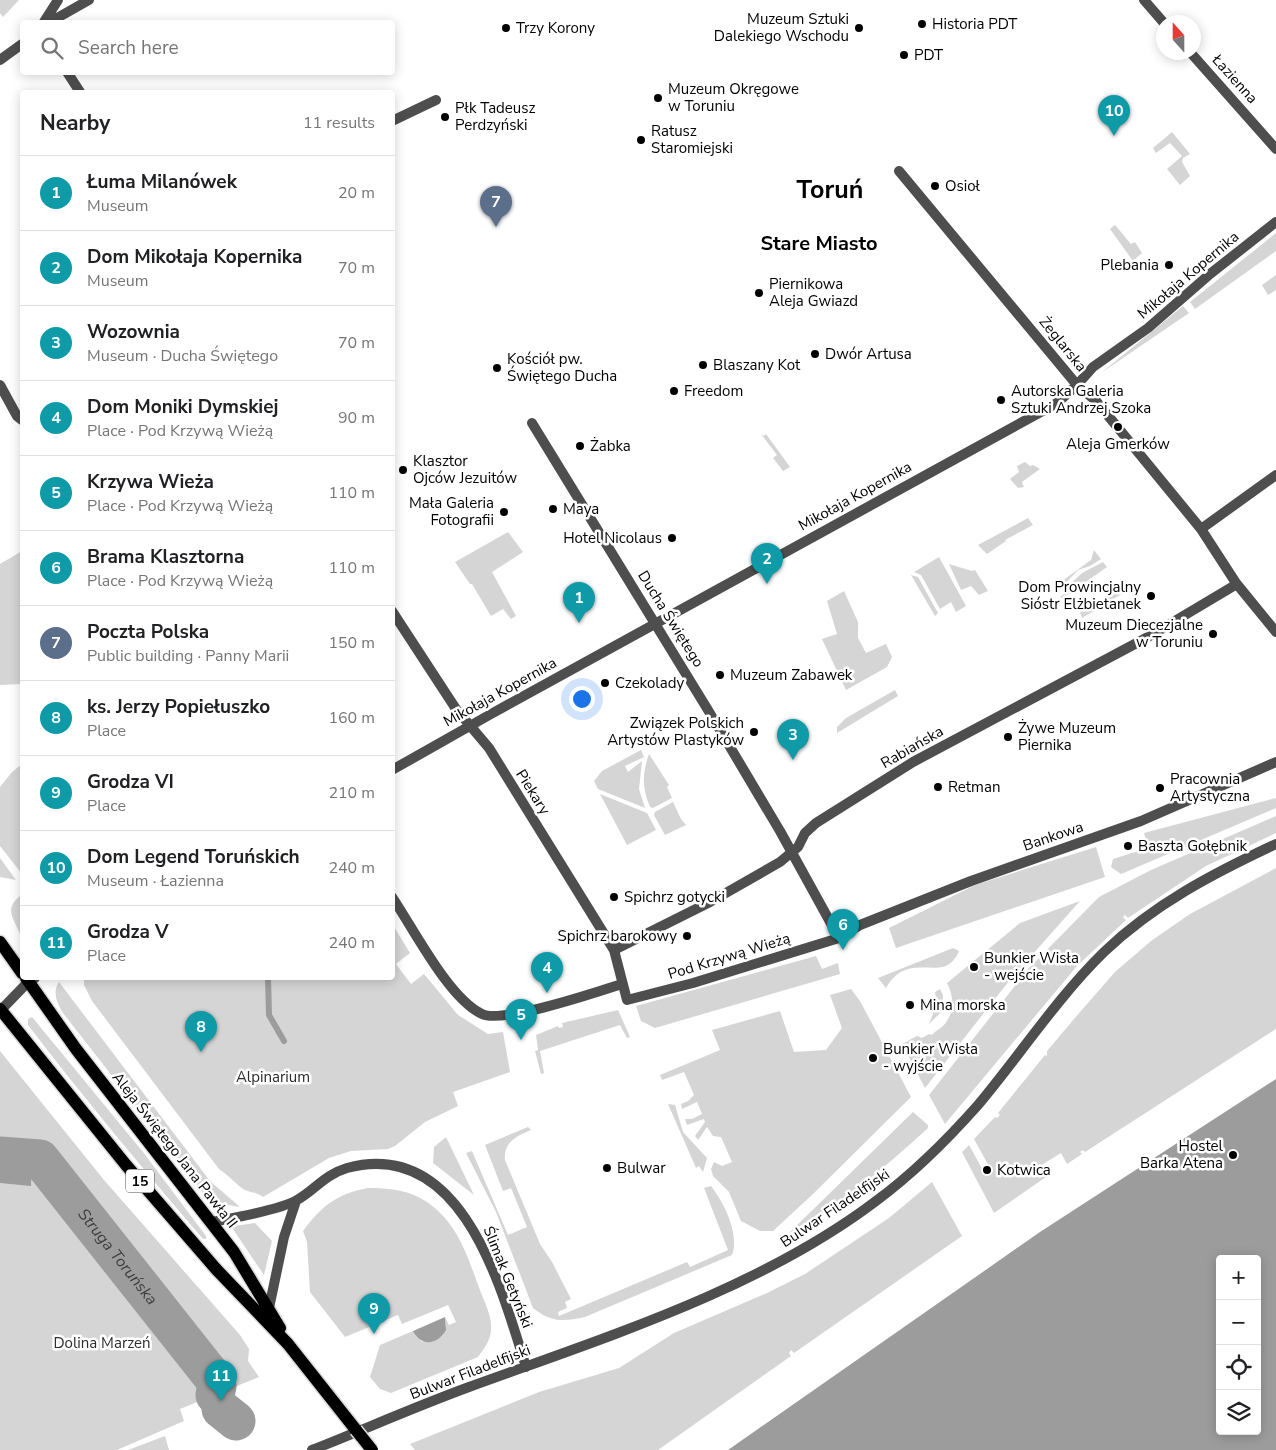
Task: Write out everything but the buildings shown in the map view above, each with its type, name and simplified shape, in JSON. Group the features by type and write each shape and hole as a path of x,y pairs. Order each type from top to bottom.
{"main road":[{"name":"Aleja Świętego Jana Pawła II","path":"0,942 20,967"},
{"name":"Aleja Świętego Jana Pawła II","path":"30,980 76,1049 234,1252 269,1308 288,1344"},
{"name":"Aleja Świętego Jana Pawła II","path":"1,1009 169,1215 216,1269 288,1344 372,1450"}],"street":[{"path":"45,20 58,0"},
{"path":"54,20 88,1"},
{"path":"1147,4 1157,15"},
{"path":"0,60 20,45"},
{"name":"Łazienna","path":"1197,60 1276,149"},
{"path":"69,75 79,90"},
{"path":"395,119 436,100"},
{"name":"Żeglarska","path":"899,171 1077,385 1096,401 1201,529 1237,584 1276,632"},
{"name":"Mikołaja Kopernika","path":"395,768 1057,403 1093,367 1148,328 1210,274 1276,222"},
{"path":"0,385 20,418"},
{"name":"Ducha Świętego","path":"532,423 656,623 792,852 840,938"},
{"path":"1201,529 1276,475"},
{"name":"Rabiańska","path":"614,950 710,902 775,865 792,852 805,833 816,823 912,762 1148,638 1237,584"},
{"name":"Piekary","path":"395,616 456,710 489,748 614,950 627,1000"},
{"name":"Bankowa","path":"840,938 860,925 971,881 1141,822 1276,762"},
{"name":"Bulwar Filadelfijski","path":"312,1450 468,1388 612,1335 762,1272 803,1251 868,1207 922,1164 977,1105 1073,986 1119,938 1172,899 1236,863 1276,844"},
{"path":"395,902 447,982 466,1004 482,1014 498,1016 536,1008 622,984"},
{"name":"Pod Krzywą Wieżą","path":"627,1000 693,983 840,938"},
{"name":"Aleja Świętego Jana Pawła II","path":"1,1009 25,980"},
{"name":"Ślimak Getyński","path":"212,1222 296,1201 329,1175 358,1166 389,1165 410,1170 437,1187 458,1207 477,1236 508,1311 526,1367"},
{"path":"269,1308 284,1237 296,1201"}],"green space":[{"path":"0,0 19,0 3,17 0,13"},
{"path":"1172,132 1190,154 1183,158 1182,162 1190,176 1180,185 1167,169 1182,156 1170,143 1156,153 1153,148"},
{"path":"1115,225 1131,244 1135,242 1142,253 1133,261 1110,229"},
{"path":"1276,233 1276,251 1195,309 1190,302"},
{"path":"1276,275 1276,290 1268,295 1262,285"},
{"path":"1183,306 1189,313 1101,373"},
{"path":"761,434 764,436 766,434 790,467 783,471 773,458 777,455"},
{"path":"1025,462 1030,466 1033,465 1040,469 1022,482 1024,487 1018,488 1010,479 1019,472 1017,466"},
{"path":"1028,518 1033,525 1005,540 987,554 978,545"},
{"path":"508,532 523,552 492,572 516,616 511,619 503,609 491,616 472,584 470,584 455,562"},
{"path":"1094,550 1101,559 1090,566 1078,570 1061,588 1058,584 1091,560"},
{"path":"20,552 20,684 0,685 0,564"},
{"path":"939,557 966,606 956,612 951,602 940,609 921,575 914,572"},
{"path":"1103,562 1107,567 1063,598 1060,597 1064,594 1063,591 1082,573"},
{"path":"949,564 972,571 975,570 988,591 979,595 971,586 961,590"},
{"path":"911,575 918,577 938,613 935,616"},
{"path":"1123,589 1125,592 1082,618 1080,612"},
{"path":"844,591 858,622 858,638 866,653 886,644 892,657 887,667 846,690 822,639 837,634 827,601"},
{"path":"895,690 898,696 837,733 837,727 846,718"},
{"path":"641,750 644,757 625,766 628,772 642,761 639,789 645,808 598,789 594,781 602,771"},
{"path":"649,754 669,785 667,787 672,798 653,808 650,807 644,787 645,768"},
{"path":"20,766 20,871 0,846 0,787"},
{"path":"600,794 647,813 656,830 627,845"},
{"path":"1276,798 1276,808 1121,874 1111,867 1113,859 1148,848 1144,833"},
{"path":"673,802 686,825 665,835 654,815 655,812"},
{"path":"1276,816 1276,833 1206,866 1128,918 1125,915 1123,917 1126,920 1077,966 945,1124 929,1095 1029,968 1099,897 1151,870"},
{"path":"1096,847 1105,877 896,948 889,928 975,885"},
{"path":"0,858 16,880 0,877"},
{"path":"1276,868 1276,1029 1085,1152 1083,1150 1080,1152 1082,1154 1067,1164 1061,1153 1040,1166 1046,1177 994,1213 962,1152 969,1145 984,1172 991,1170 974,1139 995,1117 997,1118 1000,1115 998,1113 1045,1055 1047,1056 1047,1051 1115,972 1151,941 1190,914"},
{"path":"20,896 20,934 11,912 16,899"},
{"path":"1080,901 1009,981 925,1088 902,1044 917,1036 922,1038 929,1034 932,1035 948,1020 952,1009 952,999 947,983 1020,923"},
{"name":"Alpinarium","path":"395,928 410,953 396,964 411,984 424,974 458,1015 488,1034 503,1032 510,1072 453,1092 458,1106 425,1122 395,1146 388,1149 351,1151 329,1158 263,1197 242,1188 219,1169 92,1001 84,985 84,980 395,980"},
{"path":"953,948 959,951 953,961 945,966 905,970 895,976 886,988 878,978"},
{"path":"816,956 822,969 838,963 840,974 655,1028 641,1021 636,1006"},
{"path":"59,982 210,1181 240,1207 222,1204 205,1195 63,1013 56,994"},
{"path":"851,989 860,1001 911,1097 773,1231 760,1231 741,1221 729,1192 713,1176 711,1169 714,1162 722,1166 732,1162 721,1137 713,1136 707,1127 698,1140 695,1136 705,1122 704,1119 687,1125 685,1119 692,1119 702,1114 697,1102 682,1109 681,1104 688,1101 694,1095 684,1072 662,1080 660,1075 720,1050 712,1030 780,1011 794,1052 826,1050 842,1028 830,995"},
{"path":"940,989 943,995 942,1011 929,1024 937,1004 935,992"},
{"path":"618,1010 630,1037 627,1038 620,1025 540,1051 544,1073 541,1074 535,1051 538,1050 536,1035 558,1026 559,1028 563,1027 562,1023"},
{"path":"32,1017 143,1152 206,1236 206,1239 203,1239 158,1186 49,1052 28,1025 28,1019"},
{"name":"Dolina Marzeń","path":"0,1051 104,1180 240,1335 249,1349 248,1361 259,1377 180,1409 184,1421 117,1450 0,1450"},
{"path":"668,1104 675,1105 683,1132 707,1158 703,1172 699,1166 696,1168"},
{"path":"913,1112 928,1125 928,1128 844,1199 788,1234"},
{"path":"528,1127 531,1130 516,1137 509,1144 506,1149 505,1160 540,1244 552,1262 571,1299 565,1302 567,1308 558,1312 559,1316 687,1262 690,1267 728,1250 704,1188 711,1186 721,1201 729,1219 734,1238 732,1255 585,1317 557,1320 539,1313 533,1308 496,1212 466,1153 472,1151 508,1235 527,1227 511,1188 503,1191 485,1145"},
{"path":"446,1137 474,1195 433,1163 434,1147"},
{"path":"932,1182 962,1236 794,1353 791,1350 789,1353 791,1356 658,1450 415,1450 410,1444 539,1392 619,1368 674,1333 767,1293 805,1274 889,1218"},
{"path":"368,1188 406,1192 427,1202 438,1211 455,1231 467,1255 488,1309 491,1322 489,1339 478,1357 391,1393 380,1389 370,1377 380,1345 413,1331 422,1342 446,1327 445,1317 449,1325 456,1322 448,1305 402,1324 398,1315 345,1337 310,1292 307,1242 303,1231 323,1208 331,1202 347,1194"},
{"path":"255,1223 272,1241 264,1275 233,1229 234,1226"},
{"path":"165,1436 169,1450 128,1450"}],"shaded area":[{"path":"1276,1079 1276,1450 728,1450 1040,1232"},
{"path":"0,1153 32,1155 31,1186 0,1183"},
{"path":"445,1317 446,1330 443,1335 434,1341 425,1342 413,1331"}],"waterway":[{"path":"268,980 269,1015 284,1041"},
{"name":"Struga Toruńska","path":"0,1156 40,1159 215,1380 217,1386 215,1395"},
{"name":"Struga Toruńska","path":"221,1409 236,1421"}],"place":[{"name":"Historia PDT","path":"922,24"},
{"name":"Trzy Korony","path":"506,28"},
{"name":"Muzeum Sztuki Dalekiego Wschodu","path":"859,28"},
{"name":"PDT","path":"904,55"},
{"name":"Muzeum Okręgowe w Toruniu","path":"658,98"},
{"name":"Płk Tadeusz Perdzyński","path":"445,117"},
{"name":"Dom Legend Toruńskich","path":"1114,136"},
{"name":"Ratusz Staromiejski","path":"641,140"},
{"name":"Osioł","path":"935,186"},
{"name":"Poczta Polska","path":"496,227"},
{"name":"Plebania","path":"1169,265"},
{"name":"Piernikowa Aleja Gwiazd","path":"759,293"},
{"name":"Dwór Artusa","path":"815,354"},
{"name":"Blaszany Kot","path":"703,365"},
{"name":"Kościół pw. Świętego Ducha","path":"497,368"},
{"name":"Freedom","path":"674,391"},
{"name":"Autorska Galeria Sztuki Andrzej Szoka","path":"1001,400"},
{"name":"Aleja Gmerków","path":"1118,427"},
{"name":"Żabka","path":"580,446"},
{"name":"Klasztor Ojców Jezuitów","path":"403,470"},
{"name":"Maya","path":"553,509"},
{"name":"Mała Galeria Fotografii","path":"504,512"},
{"name":"Hotel Nicolaus","path":"672,538"},
{"name":"Dom Mikołaja Kopernika","path":"767,584"},
{"name":"Dom Prowincjalny Sióstr Elżbietanek","path":"1151,596"},
{"name":"Łuma Milanówek","path":"579,623"},
{"name":"Muzeum Diecezjalne w Toruniu","path":"1213,634"},
{"name":"Muzeum Zabawek","path":"720,675"},
{"name":"Czekolady","path":"605,683"},
{"name":"Związek Polskich Artystów Plastyków","path":"754,732"},
{"name":"Żywe Muzeum Piernika","path":"1008,737"},
{"name":"Wozownia","path":"793,760"},
{"name":"Retman","path":"938,787"},
{"name":"Pracownia Artystyczna","path":"1160,788"},
{"name":"Baszta Gołębnik","path":"1128,846"},
{"name":"Spichrz gotycki","path":"614,897"},
{"name":"Spichrz barokowy","path":"687,936"},
{"name":"Brama Klasztorna","path":"843,950"},
{"name":"Bunkier Wisła - wejście","path":"974,967"},
{"name":"Dom Moniki Dymskiej","path":"547,993"},
{"name":"Mina morska","path":"910,1005"},
{"name":"Krzywa Wieża","path":"521,1040"},
{"name":"ks. Jerzy Popiełuszko","path":"201,1052"},
{"name":"Bunkier Wisła - wyjście","path":"873,1058"},
{"name":"Hostel Barka Atena","path":"1233,1155"},
{"name":"Bulwar","path":"607,1168"},
{"name":"Kotwica","path":"987,1170"},
{"name":"Grodza VI","path":"374,1334"},
{"name":"Grodza V","path":"221,1401"}],"district":[{"name":"Toruń","path":"830,190"},
{"name":"Stare Miasto","path":"819,243"}]}
